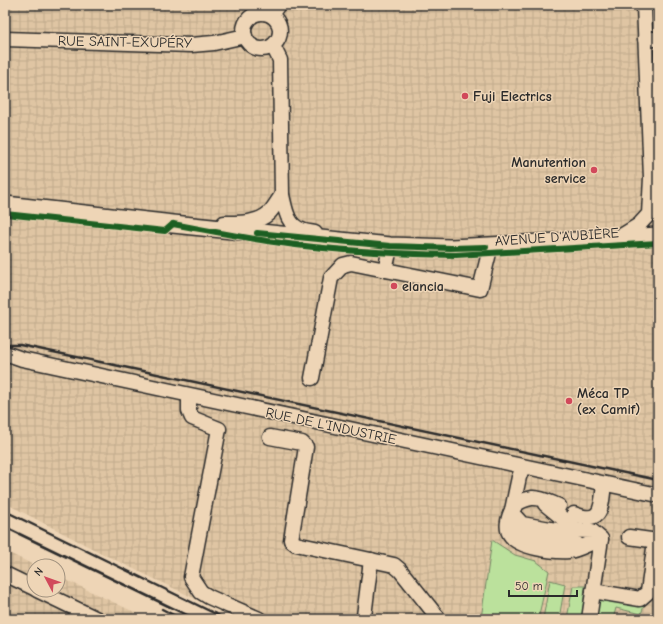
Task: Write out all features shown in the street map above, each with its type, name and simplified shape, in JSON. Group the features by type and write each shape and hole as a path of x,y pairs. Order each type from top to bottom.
{"main road":[{"name":"AVENUE D'AUBIÈRE","path":"5,205 389,249 451,248 489,250 658,243"},
{"name":"AVENUE D'AUBIÈRE","path":"489,250 618,238 658,236"}],"street":[{"path":"644,5 651,39 655,182 649,214 658,236"},
{"path":"274,10 275,19 280,30 277,41 273,46 262,49 256,48 251,45 245,36 244,30 249,19 259,13 274,10"},
{"name":"RUE SAINT-EXUPÉRY","path":"5,39 190,45 214,43 245,36"},
{"name":"AVENUE D'AUBIÈRE","path":"273,46 280,60 282,195 286,214 292,223 300,230 389,249"},
{"path":"277,237 269,213 282,195"},
{"name":"AVENUE D'AUBIÈRE","path":"172,224 246,222 259,219 269,213"},
{"path":"277,237 286,214"},
{"path":"618,238 639,225 649,214"},
{"path":"385,270 389,249"},
{"path":"312,378 331,278 343,265 351,263 480,289 489,250"},
{"name":"RUE DE L'INDUSTRIE","path":"5,353 22,359 189,396 658,495"},
{"path":"189,396 188,411 192,418 219,429 192,577 201,592 260,619"},
{"path":"270,437 302,443 306,446 291,540 296,544 394,566 400,570 439,619"},
{"path":"523,467 519,477 507,529 511,536 519,542 531,547 555,551 571,551 583,545 601,540"},
{"path":"574,514 587,518 594,517 598,514 602,507 604,484"},
{"path":"510,516 516,504 524,500 534,498 545,500 559,506"},
{"path":"534,498 577,530"},
{"path":"510,516 522,524 556,530 592,531 601,540"},
{"path":"593,591 640,599 648,592 657,541 629,537"},
{"path":"589,619 601,540"},
{"path":"371,560 364,613 375,619"},
{"path":"5,574 26,584"},
{"path":"54,598 97,619"}],"shaded area":[{"path":"5,5 658,5 658,619 237,619 103,554 5,503"},
{"path":"5,551 26,561 26,598 66,598 66,580 149,619 5,619"}],"green space":[{"path":"492,540 515,555 536,561 549,571 538,619 481,619"},
{"path":"550,580 565,584 559,619 543,619"},
{"path":"573,586 585,586 582,619 567,619"},
{"path":"597,596 644,606 641,614 616,608 613,619 594,619"}],"railway":[{"path":"5,345 20,345 658,480"},
{"path":"5,511 226,619"},
{"path":"5,527 195,619"},
{"path":"162,609 181,619"}],"cycle path":[{"path":"5,214 165,231 173,224"},
{"path":"173,224 297,245 365,252 410,254 456,255 658,243"},
{"path":"257,233 390,246 451,248 486,247"}],"place":[{"name":"Fuji Electrics","path":"465,96"},
{"name":"Manutention service","path":"594,170"},
{"name":"elancia","path":"394,286"},
{"name":"Méca TP (ex Camif)","path":"569,401"}]}
